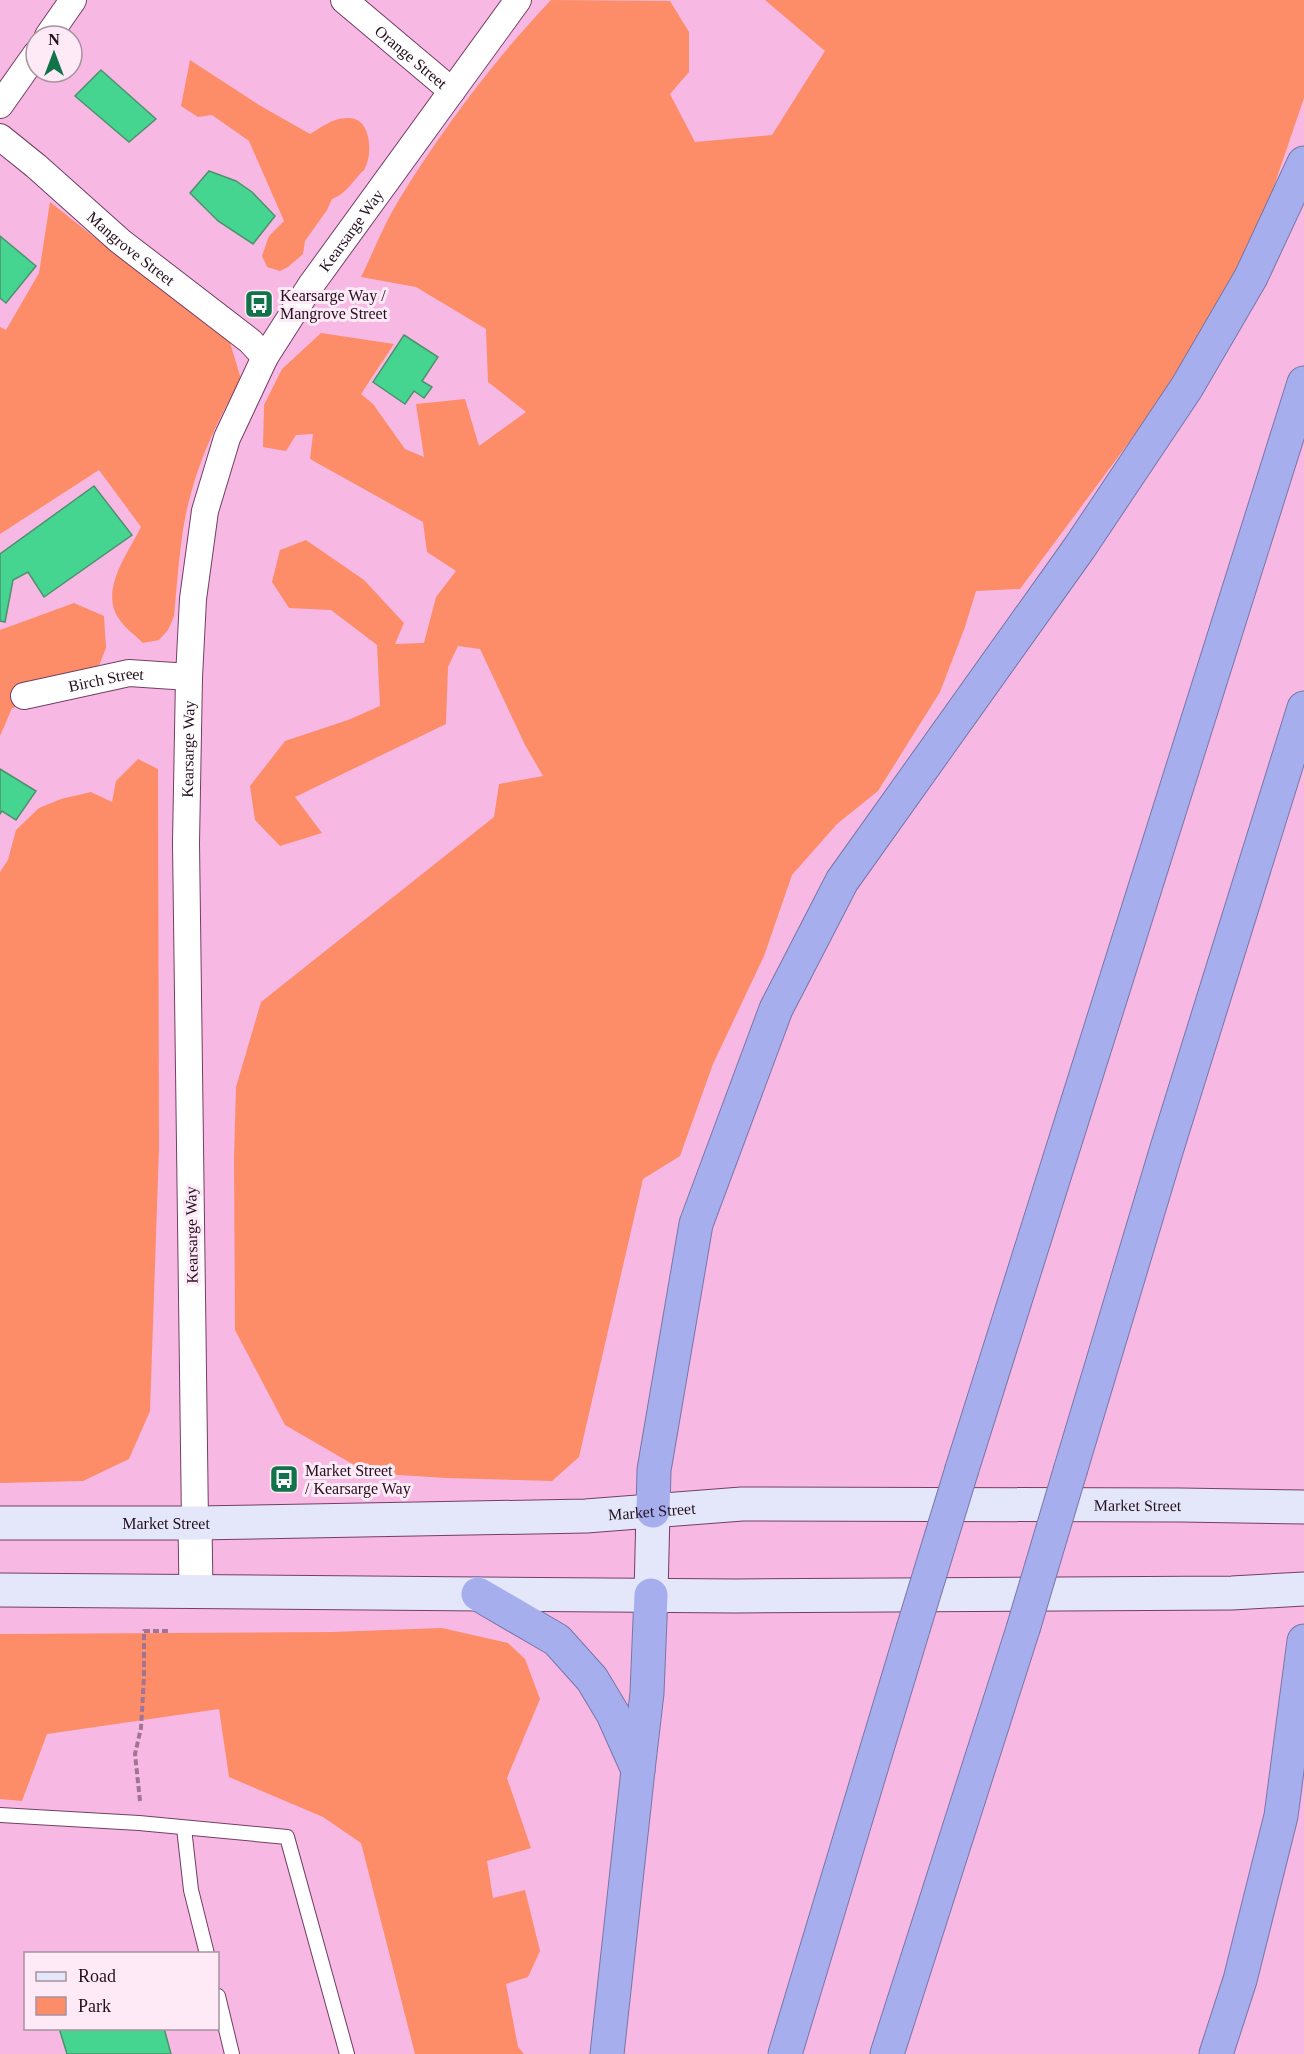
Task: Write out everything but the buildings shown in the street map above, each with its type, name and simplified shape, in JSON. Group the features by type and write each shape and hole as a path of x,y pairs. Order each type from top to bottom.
{"highway":[{"path":"652,1511 654,1470 696,1224 776,1009 842,881 1080,547 1187,387 1251,277 1304,163"},
{"path":"785,2054 1036,1229 1304,383"},
{"path":"887,2054 1023,1629 1167,1148 1304,708"},
{"path":"478,1594 557,1640 592,1679 613,1714 638,1770"},
{"path":"607,2054 647,1693 651,1595"},
{"path":"1216,2054 1240,1980 1281,1816 1304,1641"}],"main road":[{"name":"Market Street","path":"0,1523 195,1523 586,1516 742,1504 1304,1507"},
{"path":"651,1595 652,1511"},
{"path":"0,1590 736,1596 1220,1593 1304,1589"}],"street":[{"path":"56,24 73,0"},
{"name":"Orange Street","path":"344,0 452,90"},
{"name":"Kearsarge Way","path":"196,1591 186,843 193,599 204,511 227,438 265,357 311,285 518,0"},
{"path":"0,105 24,71"},
{"name":"Mangrove Street","path":"0,136 120,241 250,341 265,357"},
{"name":"Birch Street","path":"24,696 129,673 189,677"}],"lane":[{"path":"0,1815 139,1823 287,1837 347,2054"},
{"path":"184,1828 191,1890 207,1952"},
{"path":"219,2000 232,2054"}],"path":[{"path":"139,1823 139,1788 135,1754 141,1728 144,1631 170,1631"}],"green space":[{"path":"551,0 670,1 689,32 689,72 670,94 695,142 772,135 825,51 765,0 1304,0 1304,98 1253,248 1170,387 1020,589 976,591 940,692 878,791 837,824 792,875 764,956 713,1064 680,1156 643,1179 579,1457 552,1481 368,1473 285,1425 235,1330 236,1087 261,1002 494,817 499,784 543,776 525,745 480,649 458,646 448,667 446,724 295,797 322,833 280,846 255,820 250,786 285,741 348,720 380,706 377,645 331,610 289,608 272,582 280,550 306,540 364,580 404,623 395,644 424,643 436,597 456,571 427,552 423,522 310,459 313,434 296,435 286,451 263,447 264,405 282,369 321,333 394,344 361,394 373,404 405,449 424,457 416,404 465,399 479,446 526,412 488,382 486,329 416,287 361,277 392,212 431,149 488,72"},
{"path":"190,60 259,105 310,134 328,123 344,118 356,120 366,130 369,154 364,170 344,192 332,199 305,241 303,254 280,271 267,267 262,256 269,236 284,221 249,141 212,115 198,117 181,106"},
{"path":"50,202 123,260 228,336 241,379 222,413 193,486 182,535 174,616 168,630 159,640 143,643 121,622 114,608 112,596 118,572 141,527 99,470 0,534 0,327 6,330 39,273"},
{"path":"74,603 104,616 106,648 96,673 66,692 12,708 0,736 0,630"},
{"path":"138,759 158,769 159,1148 150,1411 129,1459 83,1481 0,1483 0,872 8,860 16,830 39,808 61,799 91,792 112,802 116,781"},
{"path":"442,1628 508,1643 525,1659 540,1699 507,1778 531,1848 487,1861 493,1898 525,1890 540,1951 528,1977 506,1984 518,2047 524,2054 415,2054 361,1843 323,1817 229,1777 219,1709 47,1734 22,1801 0,1799 0,1634 332,1632"}],"place":[{"name":"Kearsarge Way / Mangrove Street","path":"259,304"},
{"name":"Market Street / Kearsarge Way","path":"284,1479"}]}
